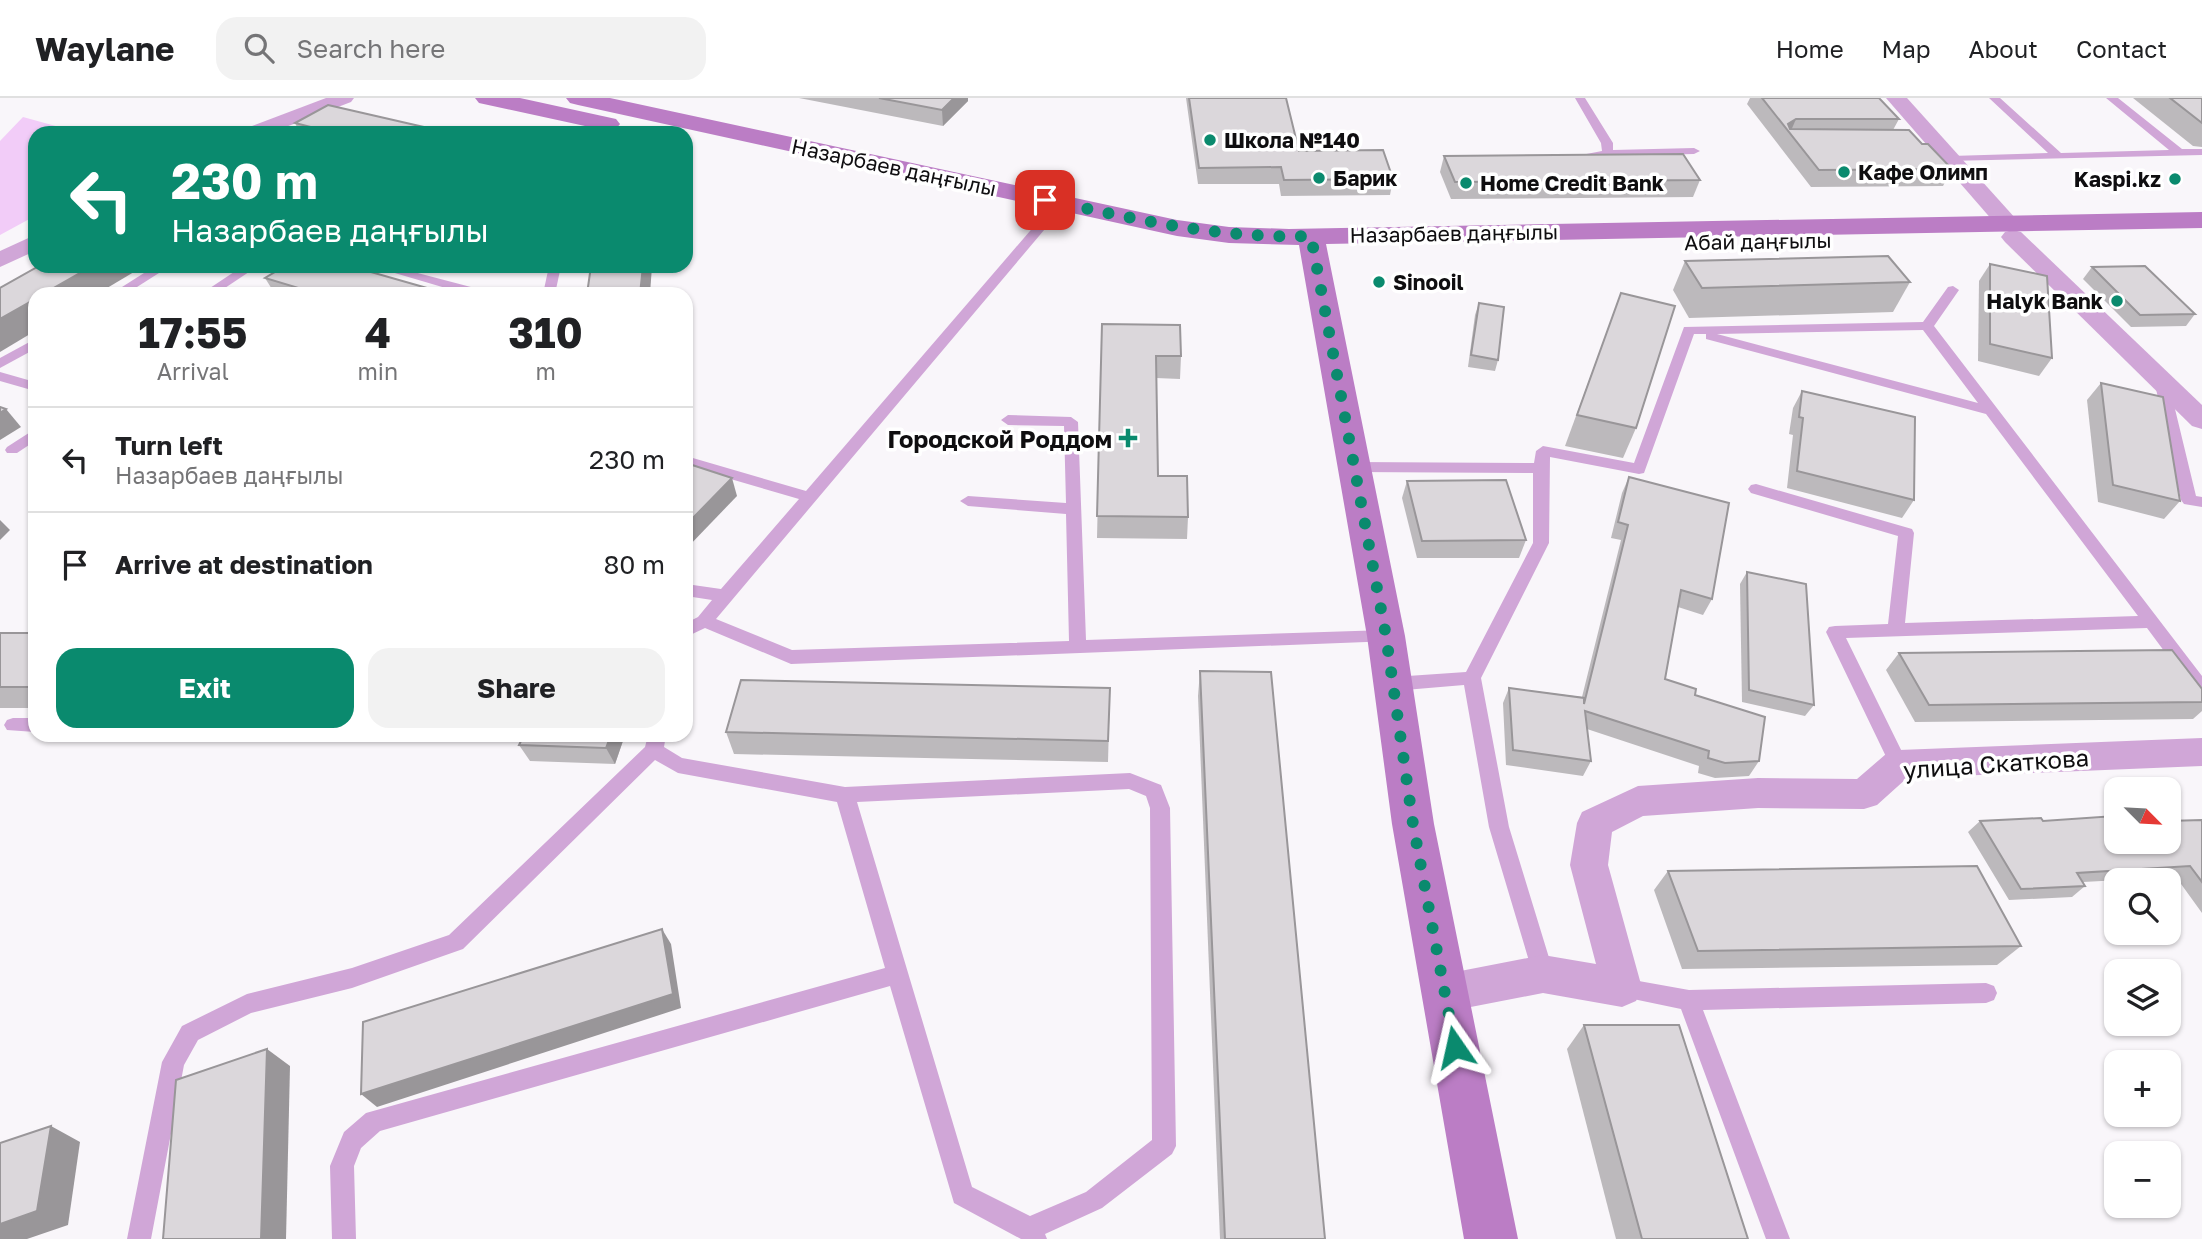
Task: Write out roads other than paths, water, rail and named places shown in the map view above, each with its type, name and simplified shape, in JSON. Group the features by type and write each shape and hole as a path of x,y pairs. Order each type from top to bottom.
{"main road":[{"path":"487,98 534,103 621,126"},
{"name":"Назарбаев даңғылы","path":"578,98 1177,228 1313,244"},
{"name":"Назарбаев даңғылы","path":"693,144 1147,241 1238,255 1313,244"},
{"name":"Абай даңғылы","path":"1313,244 1371,248 2010,230 2202,220"},
{"name":"Абай даңғылы","path":"2010,230 2202,233"},
{"path":"1313,244 1386,636 1413,824 1491,1239"}],"street":[{"path":"269,126 344,98"},
{"path":"1896,98 1927,141 1951,159 2035,258 2202,419"},
{"path":"0,260 28,246"},
{"name":"улица Скаткова","path":"1622,988 1589,865 1595,823 1638,802 1758,793 1864,794 1899,764 2202,752"},
{"path":"1445,993 1544,974 1622,988"}],"lane":[{"path":"1580,98 1607,143 1608,153"},
{"path":"1994,98 2057,155"},
{"path":"2111,98 2180,153"},
{"path":"1567,158 1594,158 1608,153 1694,152"},
{"path":"1951,159 2202,152"},
{"path":"693,627 704,621 1046,220"},
{"path":"129,287 152,273"},
{"path":"218,287 240,273"},
{"path":"403,273 455,287"},
{"path":"1927,326 1953,290"},
{"path":"1689,330 1927,326"},
{"path":"1927,326 2202,689"},
{"path":"1689,330 1991,411"},
{"path":"1544,974 1499,827 1472,678 1541,543 1543,451 1639,469 1689,330"},
{"path":"0,364 28,347"},
{"path":"0,376 28,385"},
{"path":"2161,380 2189,500 2202,502"},
{"path":"1008,421 1071,422 1079,647"},
{"path":"12,450 28,439"},
{"path":"693,463 809,497"},
{"path":"1354,467 1541,468"},
{"path":"1756,489 1906,533 1896,630"},
{"path":"968,501 1074,509"},
{"path":"693,591 725,596"},
{"path":"704,621 791,657 1386,636"},
{"path":"1899,764 1835,632 2151,622"},
{"path":"1393,684 1472,678"},
{"path":"13,725 28,725"},
{"path":"134,1237 173,1062 190,1033 247,1004 352,978 456,942 655,743 678,765 845,795 1130,781 1154,791 1160,808 1164,1146 1094,1200 1032,1234 962,1195 845,795"},
{"path":"344,1239 342,1166 352,1140 374,1121 898,974"},
{"path":"1622,988 1689,1000 1986,993"},
{"path":"1689,1000 1777,1239"}],"place":[{"name":"Школа №140","path":"1210,140"},
{"name":"Кафе Олимп","path":"1844,172"},
{"name":"Барик","path":"1319,178"},
{"name":"Kaspi.kz","path":"2175,179"},
{"name":"Home Credit Bank","path":"1466,183"},
{"name":"Sinooil","path":"1379,282"},
{"name":"Halyk Bank","path":"2117,301"},
{"name":"Городской Роддом","path":"1128,438"}]}
